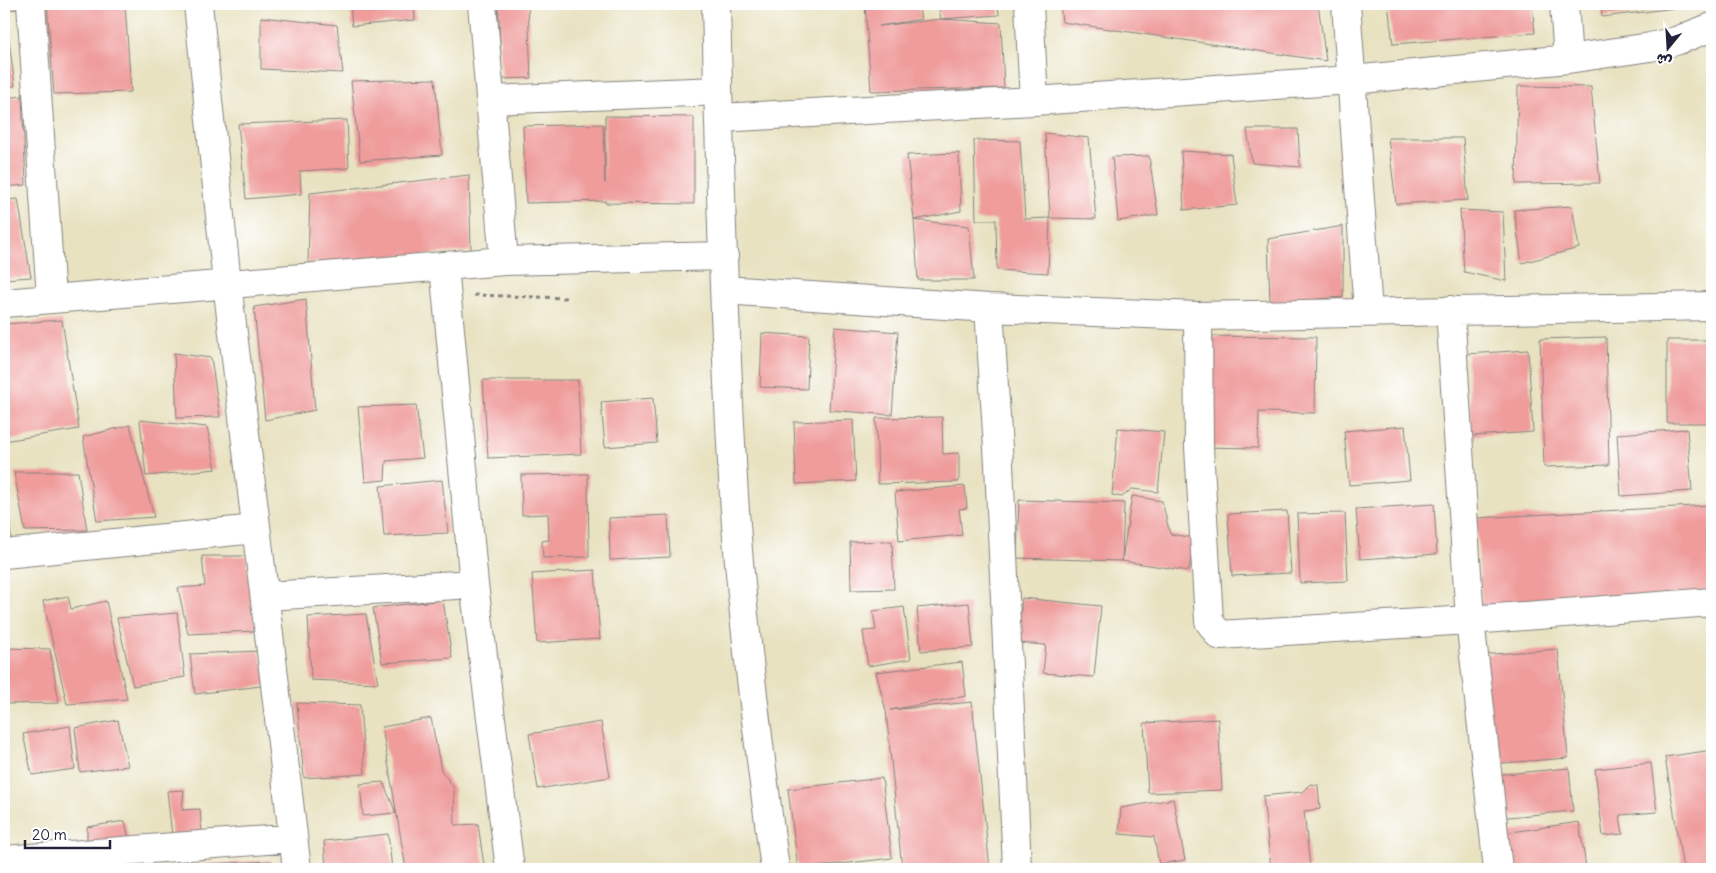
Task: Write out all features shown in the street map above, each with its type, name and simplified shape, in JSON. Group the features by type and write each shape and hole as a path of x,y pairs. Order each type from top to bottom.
{"street":[{"path":"31,4 51,298"},
{"path":"198,4 227,283 297,869"},
{"path":"482,4 492,100 504,261"},
{"path":"716,4 724,290 734,498 755,710 776,869"},
{"path":"1029,4 1034,102"},
{"path":"1346,4 1368,312"},
{"path":"1564,4 1568,59"},
{"path":"720,118 1034,102 1352,80 1568,59 1650,48 1676,41 1712,27"},
{"path":"492,100 718,91"},
{"path":"4,303 504,261 724,256"},
{"path":"444,267 474,584 510,869"},
{"path":"724,290 989,308 1198,316 1712,306"},
{"path":"989,308 999,464 1017,869"},
{"path":"1450,310 1470,620 1498,869"},
{"path":"1198,316 1199,457 1209,622 1215,632 1223,636 1712,602"},
{"path":"4,554 256,529"},
{"path":"265,596 474,584"},
{"path":"4,860 294,838"}],"path":[{"path":"446,294 566,298"}],"building":[{"path":"4,4 18,4 18,9 4,10"},
{"path":"47,4 125,4 131,92 54,94"},
{"path":"350,4 414,4 415,20 352,26"},
{"path":"498,4 528,4 531,78 502,79"},
{"path":"865,4 918,4 921,19 879,26 941,19 1001,23 1004,88 871,91"},
{"path":"938,4 998,4 999,15 941,19"},
{"path":"1060,4 1318,4 1326,61 1062,22"},
{"path":"1388,4 1532,4 1535,33 1393,44"},
{"path":"1601,4 1700,4 1700,5 1602,17"},
{"path":"261,17 337,25 343,73 261,69"},
{"path":"4,18 6,18 15,86 4,87"},
{"path":"435,79 442,155 360,161 351,81"},
{"path":"1518,86 1591,87 1600,183 1516,184"},
{"path":"22,96 26,185 4,187 4,98"},
{"path":"605,116 694,117 694,204 605,203 605,201 526,203 523,126 603,124 605,183"},
{"path":"347,120 349,168 300,171 301,194 246,199 238,124"},
{"path":"1247,129 1298,129 1300,167 1252,163"},
{"path":"1045,133 1089,138 1096,219 1050,218"},
{"path":"1388,138 1463,138 1468,200 1396,204"},
{"path":"974,140 1020,141 1025,219 1050,218 1048,273 997,270 996,220 976,220"},
{"path":"1181,151 1231,154 1237,205 1184,210"},
{"path":"959,153 961,211 914,220 907,155"},
{"path":"1149,156 1158,215 1118,221 1112,157"},
{"path":"469,175 471,251 308,263 310,193"},
{"path":"18,199 31,277 4,279 4,200"},
{"path":"1572,206 1579,248 1522,263 1514,210"},
{"path":"1460,210 1503,212 1506,281 1464,272"},
{"path":"914,220 969,226 974,280 918,280"},
{"path":"1343,226 1343,297 1270,303 1268,239"},
{"path":"306,299 315,410 265,420 254,307"},
{"path":"62,320 79,429 4,441 4,324"},
{"path":"835,327 898,332 892,415 829,410"},
{"path":"762,333 809,336 807,389 760,387"},
{"path":"1200,336 1316,337 1315,413 1259,412 1258,448 1199,447"},
{"path":"1606,337 1609,465 1544,467 1540,339"},
{"path":"1667,340 1712,340 1712,423 1667,423"},
{"path":"1528,350 1533,432 1472,436 1467,354"},
{"path":"174,353 211,358 220,417 177,418"},
{"path":"483,380 578,380 581,454 488,458"},
{"path":"653,398 657,443 605,447 601,402"},
{"path":"416,405 423,458 386,461 385,480 365,482 358,407"},
{"path":"942,417 943,454 959,453 959,482 878,484 876,418"},
{"path":"140,420 207,427 216,469 146,476"},
{"path":"853,420 856,481 796,484 794,422"},
{"path":"130,425 154,517 97,521 83,437"},
{"path":"1405,426 1410,480 1349,485 1344,431"},
{"path":"1118,428 1164,432 1158,492 1132,489 1122,497 1112,495"},
{"path":"1687,429 1692,491 1621,496 1617,434"},
{"path":"14,472 78,472 87,530 25,531"},
{"path":"588,474 589,557 543,558 542,541 549,540 548,514 522,515 521,475"},
{"path":"442,480 448,533 384,536 380,486"},
{"path":"965,486 967,508 959,509 962,535 899,541 895,492"},
{"path":"5,495 12,543 4,543"},
{"path":"1132,496 1162,501 1170,534 1194,538 1189,571 1122,561"},
{"path":"1019,500 1124,503 1122,561 1017,558"},
{"path":"1434,504 1437,554 1360,559 1356,509"},
{"path":"1712,505 1712,602 1482,614 1476,518"},
{"path":"1287,511 1291,573 1232,576 1228,514"},
{"path":"1345,513 1348,581 1300,583 1297,514"},
{"path":"668,515 670,557 610,560 609,518"},
{"path":"892,541 894,589 851,590 850,542"},
{"path":"202,556 246,556 255,631 188,634 178,588 205,586"},
{"path":"595,570 600,639 537,643 532,574"},
{"path":"68,596 71,609 106,601 127,699 67,704 43,601"},
{"path":"1022,598 1101,606 1094,677 1043,673 1046,645 1018,643"},
{"path":"443,600 452,658 382,663 373,608"},
{"path":"969,603 973,647 921,651 917,608"},
{"path":"904,607 911,659 868,666 863,631 876,630 873,611"},
{"path":"177,613 185,677 133,686 117,618"},
{"path":"366,614 378,683 311,680 308,617"},
{"path":"4,648 50,649 59,703 4,704"},
{"path":"1558,649 1568,758 1490,764 1481,655"},
{"path":"259,651 269,685 195,694 190,654"},
{"path":"962,662 966,696 890,710 972,702 990,869 902,869 886,711 876,672"},
{"path":"297,703 360,705 365,774 304,778"},
{"path":"431,718 441,770 454,788 455,825 478,824 484,866 451,869 406,869 382,727"},
{"path":"1218,719 1222,790 1148,793 1144,723"},
{"path":"118,720 128,766 80,772 75,728"},
{"path":"601,722 610,777 538,789 529,734"},
{"path":"70,726 75,769 32,775 23,734"},
{"path":"1712,750 1712,866 1683,869 1665,757"},
{"path":"1651,763 1657,812 1620,815 1623,834 1603,836 1595,769"},
{"path":"1569,768 1573,811 1498,818 1494,775"},
{"path":"882,778 892,858 798,869 788,789"},
{"path":"383,782 396,813 363,816 360,784"},
{"path":"1310,784 1318,785 1320,809 1304,811 1310,868 1271,869 1263,796 1302,792"},
{"path":"184,790 182,810 200,809 202,833 172,836 167,791"},
{"path":"1173,799 1185,860 1159,864 1154,837 1119,834 1121,808"},
{"path":"125,821 130,844 87,848 87,827"},
{"path":"1579,822 1586,867 1503,869 1498,834"},
{"path":"388,834 392,869 326,869 324,841"},
{"path":"271,861 271,869 183,869 183,865"}]}
